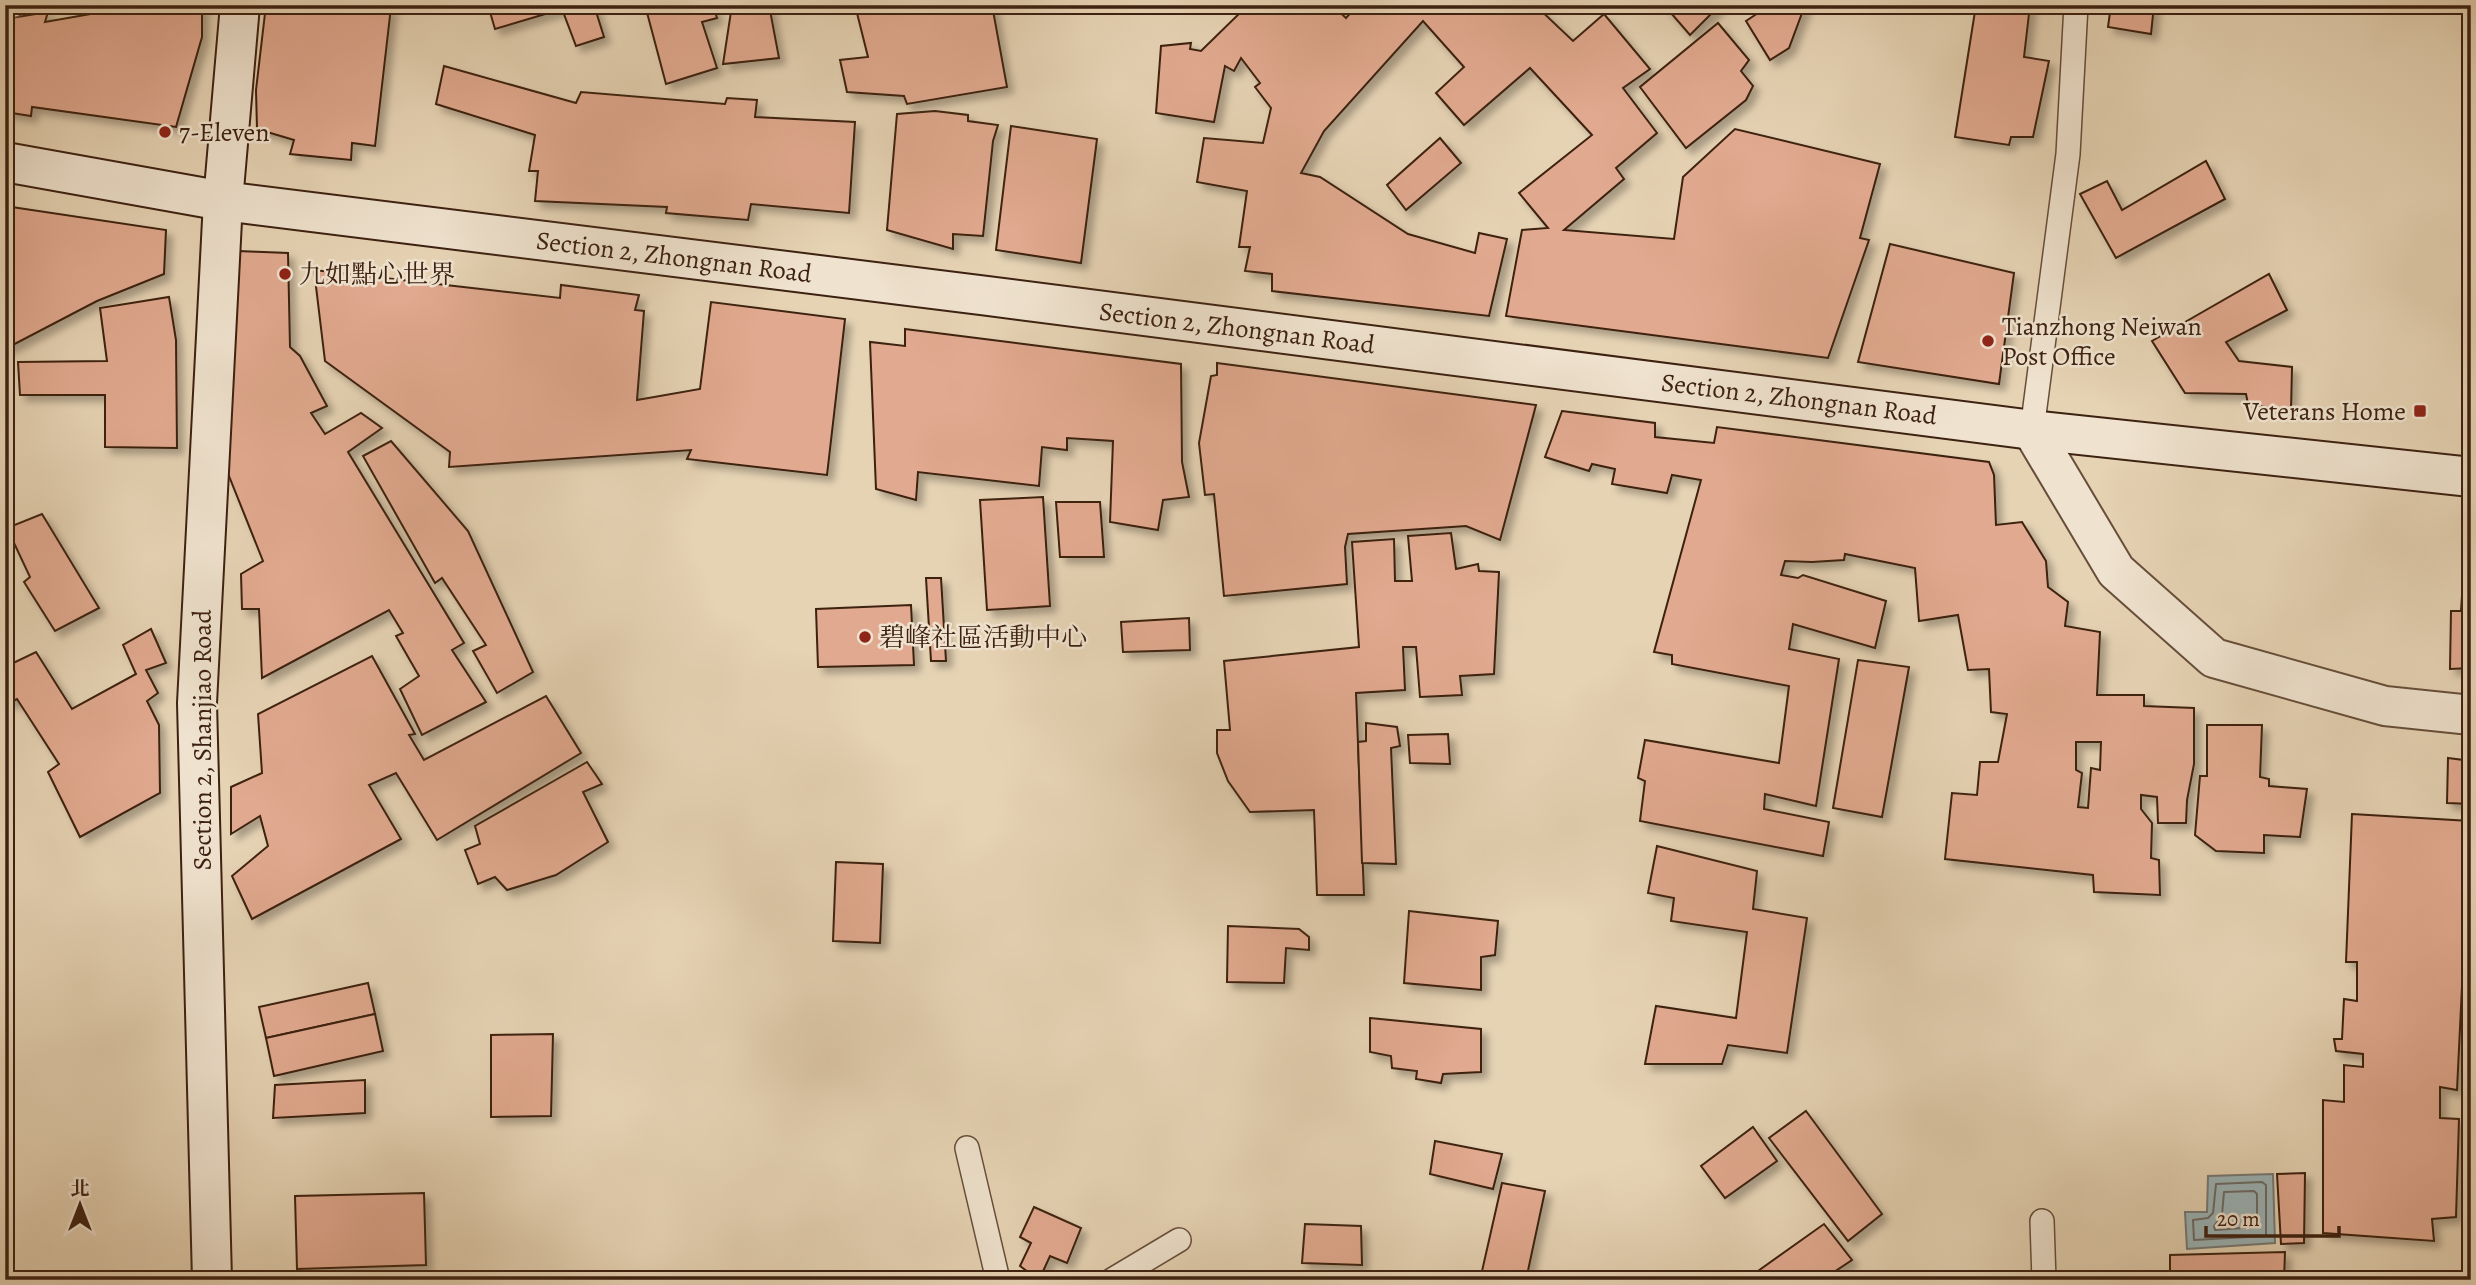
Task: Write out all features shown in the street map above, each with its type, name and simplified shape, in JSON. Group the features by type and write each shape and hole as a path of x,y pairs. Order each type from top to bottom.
{"main road":[{"name":"Section 2, Shanjiao Road","path":"212,1280 197,704 223,201 240,5"},
{"name":"Section 2, Zhongnan Road","path":"5,162 223,201 2032,430 2471,477"},
{"path":"2032,430 2116,571 2214,658 2385,706 2471,715"}],"lane":[{"path":"5,7 14,5"},
{"path":"2032,430 2067,155 2076,5"},
{"path":"967,1148 998,1280"},
{"path":"2042,1221 2043,1280"},
{"path":"1112,1280 1179,1240"}],"water":[{"path":"2273,1174 2275,1243 2187,1249 2185,1212 2207,1212 2208,1176"}],"building":[{"path":"142,5 202,5 202,37 176,127 32,107 31,116 5,112 5,19 48,12 45,22"},
{"path":"266,5 391,7 375,146 352,143 351,160 290,154 294,140 257,129 256,90"},
{"path":"488,5 594,5 604,37 576,46 562,9 495,29"},
{"path":"645,5 713,5 717,18 702,22 717,68 666,84"},
{"path":"732,5 769,5 779,58 723,64"},
{"path":"855,5 992,5 1007,87 907,104 904,96 847,92 840,60 868,57"},
{"path":"1248,5 1332,5 1346,18 1355,8 1352,5 1535,5 1573,41 1604,14 1650,69 1623,88 1657,133 1616,168 1624,179 1564,230 1674,239 1683,177 1735,129 1880,164 1860,238 1869,240 1828,358 1506,316 1522,230 1548,228 1519,193 1592,135 1530,68 1464,125 1436,93 1464,67 1423,21 1324,131 1301,173 1320,177 1408,234 1475,253 1479,233 1507,239 1489,316 1272,291 1272,274 1245,271 1250,247 1239,247 1247,191 1197,182 1204,138 1263,143 1271,108 1255,87 1260,83 1241,58 1234,71 1225,66 1214,122 1156,113 1161,46 1191,43 1190,49 1201,51"},
{"path":"1664,5 1720,5 1690,35"},
{"path":"1761,5 1805,5 1789,48 1770,60 1746,21 1764,9"},
{"path":"1976,5 2030,5 2024,57 2049,61 2033,137 2011,137 2009,145 1955,137"},
{"path":"2111,5 2154,5 2151,34 2108,27"},
{"path":"1718,23 1749,60 1741,71 1753,86 1746,100 1686,148 1640,87"},
{"path":"444,66 576,103 581,92 725,104 727,98 757,100 755,117 855,122 849,213 751,204 748,220 666,213 667,207 535,201 538,171 529,171 535,135 436,104"},
{"path":"935,111 968,115 968,121 998,125 993,141 983,236 953,234 953,249 887,230 897,114"},
{"path":"1011,126 1097,139 1081,263 996,250"},
{"path":"1440,138 1461,163 1406,210 1387,185"},
{"path":"2206,161 2225,199 2116,258 2080,194 2107,181 2122,210"},
{"path":"5,206 166,230 164,274 97,301 5,349"},
{"path":"1890,244 2014,273 1999,384 1858,362"},
{"path":"238,251 288,253 290,347 300,356 327,406 311,413 325,434 361,413 382,428 348,452 464,643 452,650 486,702 422,735 400,689 419,676 396,636 403,633 389,610 262,678 259,609 242,609 241,574 263,561 227,471"},
{"path":"314,270 560,298 561,285 639,295 635,310 644,311 637,400 700,389 711,302 845,319 827,475 687,459 691,450 449,467 450,452 325,361"},
{"path":"2269,274 2287,310 2226,342 2239,361 2292,367 2291,411 2248,404 2246,394 2185,393 2152,341"},
{"path":"169,297 176,340 177,448 105,447 105,395 20,395 18,362 107,361 100,308"},
{"path":"905,329 1181,364 1182,462 1189,497 1163,500 1158,530 1110,522 1113,441 1067,438 1067,450 1042,447 1039,486 918,472 916,500 876,489 870,342 905,346"},
{"path":"1217,363 1536,405 1500,540 1466,526 1348,534 1345,547 1347,584 1224,596 1214,494 1205,495 1199,443 1211,376 1217,375"},
{"path":"1562,411 1655,423 1655,437 1714,443 1717,427 1989,462 1994,475 1996,525 2022,522 2046,561 2048,587 2068,602 2065,626 2100,632 2097,695 2144,695 2144,706 2194,708 2194,764 2186,823 2158,823 2157,797 2141,795 2141,809 2152,823 2151,858 2159,860 2160,895 2094,892 2093,875 1945,859 1952,793 1977,795 1980,762 1998,762 2007,714 1991,712 1989,669 1968,670 1958,615 1919,621 1915,568 1845,554 1844,560 1785,561 1781,575 1798,578 1803,575 1886,601 1875,648 1793,624 1789,649 1839,659 1816,806 1765,794 1764,809 1829,822 1823,856 1640,821 1645,781 1638,778 1645,740 1779,763 1789,686 1672,664 1672,655 1654,652 1701,480 1672,475 1667,493 1612,484 1615,469 1592,464 1589,471 1545,457","holes":["2076,742 2101,742 2100,770 2091,768 2088,808 2078,807 2082,773 2076,770"]},
{"path":"391,441 468,531 533,672 497,693 473,651 486,645 442,578 435,583 363,456"},
{"path":"1043,497 1050,606 987,610 980,500"},
{"path":"1056,502 1100,502 1104,557 1060,557"},
{"path":"42,514 99,608 55,631 24,582 30,577 7,528"},
{"path":"1451,533 1456,569 1478,564 1479,571 1499,572 1494,674 1460,676 1462,695 1420,697 1416,647 1403,647 1405,690 1356,693 1364,895 1317,895 1314,810 1250,812 1228,781 1217,753 1217,730 1230,730 1224,661 1359,647 1352,542 1394,539 1395,581 1412,581 1408,536"},
{"path":"2465,551 2471,552 2471,668 2450,669 2451,611 2461,611"},
{"path":"926,578 941,578 946,661 931,661"},
{"name":"碧峰社區活動中心","path":"911,605 914,665 818,667 816,609"},
{"path":"1189,618 1190,650 1123,652 1121,622"},
{"path":"151,629 166,663 146,670 158,693 147,701 159,725 160,793 80,837 48,772 59,764 17,699 9,703 5,697 5,667 36,652 72,709 136,674 123,645"},
{"path":"372,656 415,734 409,735 424,760 546,696 581,753 437,840 396,773 369,785 401,839 252,919 232,876 268,846 260,816 231,834 231,787 262,773 258,714"},
{"path":"1858,660 1909,667 1882,817 1833,808"},
{"path":"1366,723 1397,727 1400,746 1391,748 1396,864 1362,863 1358,742 1366,741"},
{"path":"2207,725 2262,725 2260,777 2269,779 2269,786 2307,789 2300,837 2264,835 2264,853 2216,851 2195,835 2200,776 2207,776"},
{"path":"1448,734 1450,764 1410,763 1408,735"},
{"path":"2448,758 2471,761 2471,804 2447,803"},
{"path":"587,762 602,784 583,792 608,842 556,875 507,890 495,877 478,884 465,850 480,844 475,826"},
{"path":"2352,814 2470,821 2457,1090 2440,1087 2440,1118 2459,1119 2456,1217 2432,1219 2434,1241 2323,1233 2323,1100 2344,1102 2344,1065 2363,1067 2363,1054 2336,1051 2334,1039 2342,1039 2344,999 2357,1001 2357,962 2346,962"},
{"path":"1657,846 1757,871 1753,909 1807,918 1787,1053 1728,1045 1722,1064 1645,1064 1656,1006 1736,1018 1747,932 1671,921 1674,898 1648,893"},
{"path":"836,862 883,864 880,943 833,941"},
{"path":"1409,911 1498,921 1495,955 1481,957 1481,990 1404,983"},
{"path":"1228,926 1299,929 1309,937 1309,950 1286,948 1284,983 1227,982"},
{"path":"368,983 375,1014 266,1038 259,1007"},
{"path":"375,1014 383,1051 274,1076 266,1038"},
{"path":"1370,1018 1481,1029 1481,1072 1443,1074 1441,1083 1416,1079 1417,1071 1392,1068 1391,1056 1370,1052"},
{"path":"553,1034 551,1116 491,1117 491,1035"},
{"path":"365,1080 365,1113 273,1118 275,1085"},
{"path":"1806,1111 1882,1214 1848,1241 1769,1138"},
{"path":"1753,1127 1777,1161 1725,1198 1701,1166"},
{"path":"1435,1141 1502,1154 1493,1189 1430,1174"},
{"path":"2305,1173 2304,1243 2281,1244 2277,1174"},
{"path":"1502,1183 1545,1191 1526,1280 1480,1280"},
{"path":"424,1193 426,1265 297,1269 295,1196"},
{"path":"1034,1207 1081,1228 1067,1263 1050,1256 1039,1280 1020,1266 1031,1243 1020,1237"},
{"path":"1305,1224 1361,1226 1362,1265 1302,1263"},
{"path":"1824,1224 1852,1260 1822,1280 1764,1280 1758,1271"},
{"path":"2285,1252 2284,1280 2170,1280 2170,1255"}],"place":[{"name":"7-Eleven","path":"165,132"},
{"name":"九如點心世界","path":"285,274"},
{"name":"Tianzhong Neiwan Post Office","path":"1988,341"},
{"name":"Veterans Home","path":"2420,411"},
{"name":"碧峰社區活動中心","path":"865,637"}]}
